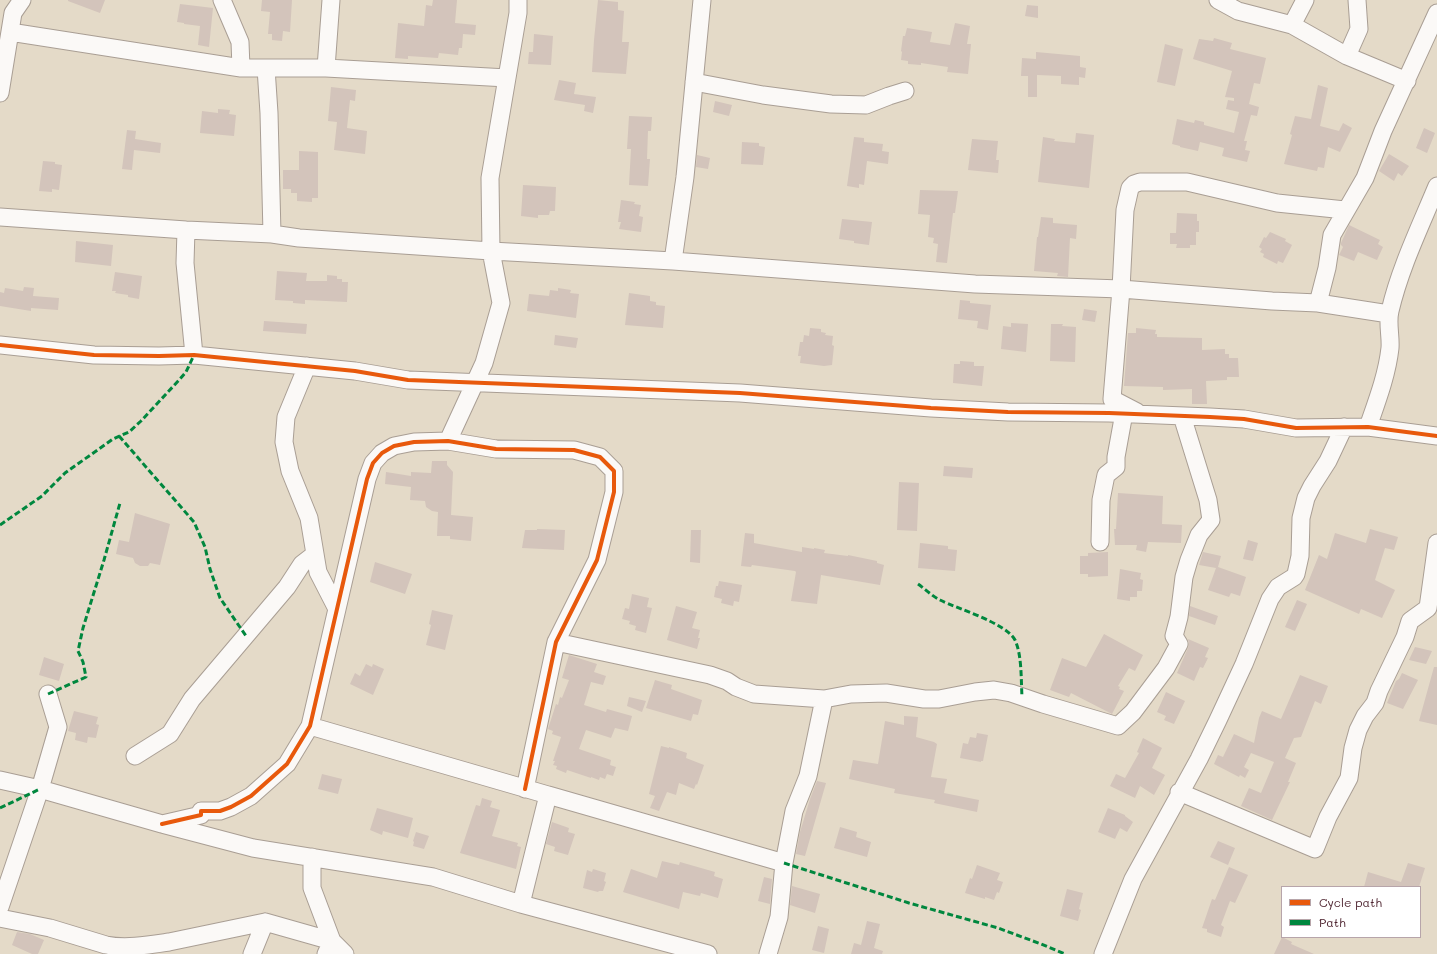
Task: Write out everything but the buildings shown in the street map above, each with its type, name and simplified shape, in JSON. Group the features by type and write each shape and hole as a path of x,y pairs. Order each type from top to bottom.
{"street":[{"path":"0,93 4,76 13,13 22,0"},
{"path":"222,0 240,42 242,68"},
{"path":"326,68 331,0"},
{"path":"673,261 685,177 702,0"},
{"path":"1218,0 1238,11 1292,25 1347,56 1407,81"},
{"path":"1292,25 1305,0"},
{"path":"1347,56 1359,30 1357,0"},
{"path":"448,441 475,383 488,350 501,302 491,251 490,178 507,78 515,4"},
{"path":"1318,303 1332,235 1345,210 1365,178 1384,131 1437,13"},
{"path":"10,32 242,68 326,68 507,78"},
{"path":"266,68 269,113 272,234"},
{"path":"694,82 762,96 831,104 866,105 905,91"},
{"path":"1141,414 1112,399 1126,204 1130,188 1136,182 1187,182 1277,203 1345,210"},
{"path":"1368,427 1387,366 1390,347 1389,314 1408,254 1437,186"},
{"path":"0,217 186,230 272,234 300,238 491,251 673,261 975,284 1121,289 1272,301 1318,303 1389,314"},
{"path":"186,230 185,264 194,355"},
{"path":"3,342 94,355 194,355 355,371 408,380 740,393 931,408 1008,412 1141,414 1244,419 1296,428 1368,427 1437,436"},
{"path":"307,366 286,417 284,442 290,471 309,518 318,572 337,609"},
{"path":"1100,542 1101,500 1106,475 1116,467 1116,457 1124,414"},
{"path":"556,642 710,675 728,681 736,687 754,694 824,699 851,694 886,694 924,699 939,699 994,690 1011,693 1116,726 1121,724 1133,712 1166,668 1179,644 1174,636 1179,617 1184,577 1198,535 1211,520 1208,500 1182,416"},
{"path":"1103,954 1133,879 1179,792 1199,760 1244,664 1270,599 1278,587 1294,577 1296,574 1300,556 1302,518 1306,498 1328,461 1344,427"},
{"path":"162,824 201,816 201,811 220,811 231,807 251,796 288,764 310,726 366,479 373,464 382,453 394,446 414,442 448,441 496,449 574,450 600,457 614,471 614,492 597,560 556,642 524,789"},
{"path":"1179,792 1315,848 1328,817 1349,778 1353,748 1358,730 1365,716 1375,703 1379,691 1405,637 1410,621 1428,608 1437,542"},
{"path":"135,756 170,734 192,699 278,598 302,564 315,554"},
{"path":"0,908 40,789 58,727 48,694"},
{"path":"768,954 779,917 784,862 794,811 808,776 824,699"},
{"path":"310,726 524,789 784,862"},
{"path":"0,780 40,789 253,848 433,877 521,904 708,954"},
{"path":"521,904 548,795"},
{"path":"312,857 312,888 329,948"},
{"path":"0,918 50,928 114,946 155,944 174,941 201,934 265,922 345,954"},
{"path":"252,954 265,922"}],"marked path":[{"path":"0,525 42,496 65,473 113,439 129,432 186,372 194,355"},
{"path":"119,436 194,522 205,547 210,569 220,598 246,636"},
{"path":"48,694 86,677 83,662 78,651 83,628 120,503"},
{"path":"918,584 940,600 992,622 1010,634 1015,640 1019,653 1022,697"},
{"path":"0,808 40,789"},
{"path":"784,863 909,903 998,928 1065,954"}],"cycle path":[{"path":"0,345 94,355 194,355 355,371 408,380 740,393 931,408 1008,412 1109,413 1210,417 1244,419 1296,428 1368,427 1437,436"},
{"path":"162,824 201,815 201,811 220,811 231,807 251,796 287,764 310,726 367,479 373,463 382,453 394,446 414,442 448,441 496,449 574,450 600,457 614,471 614,492 597,560 556,642 525,789"}]}
